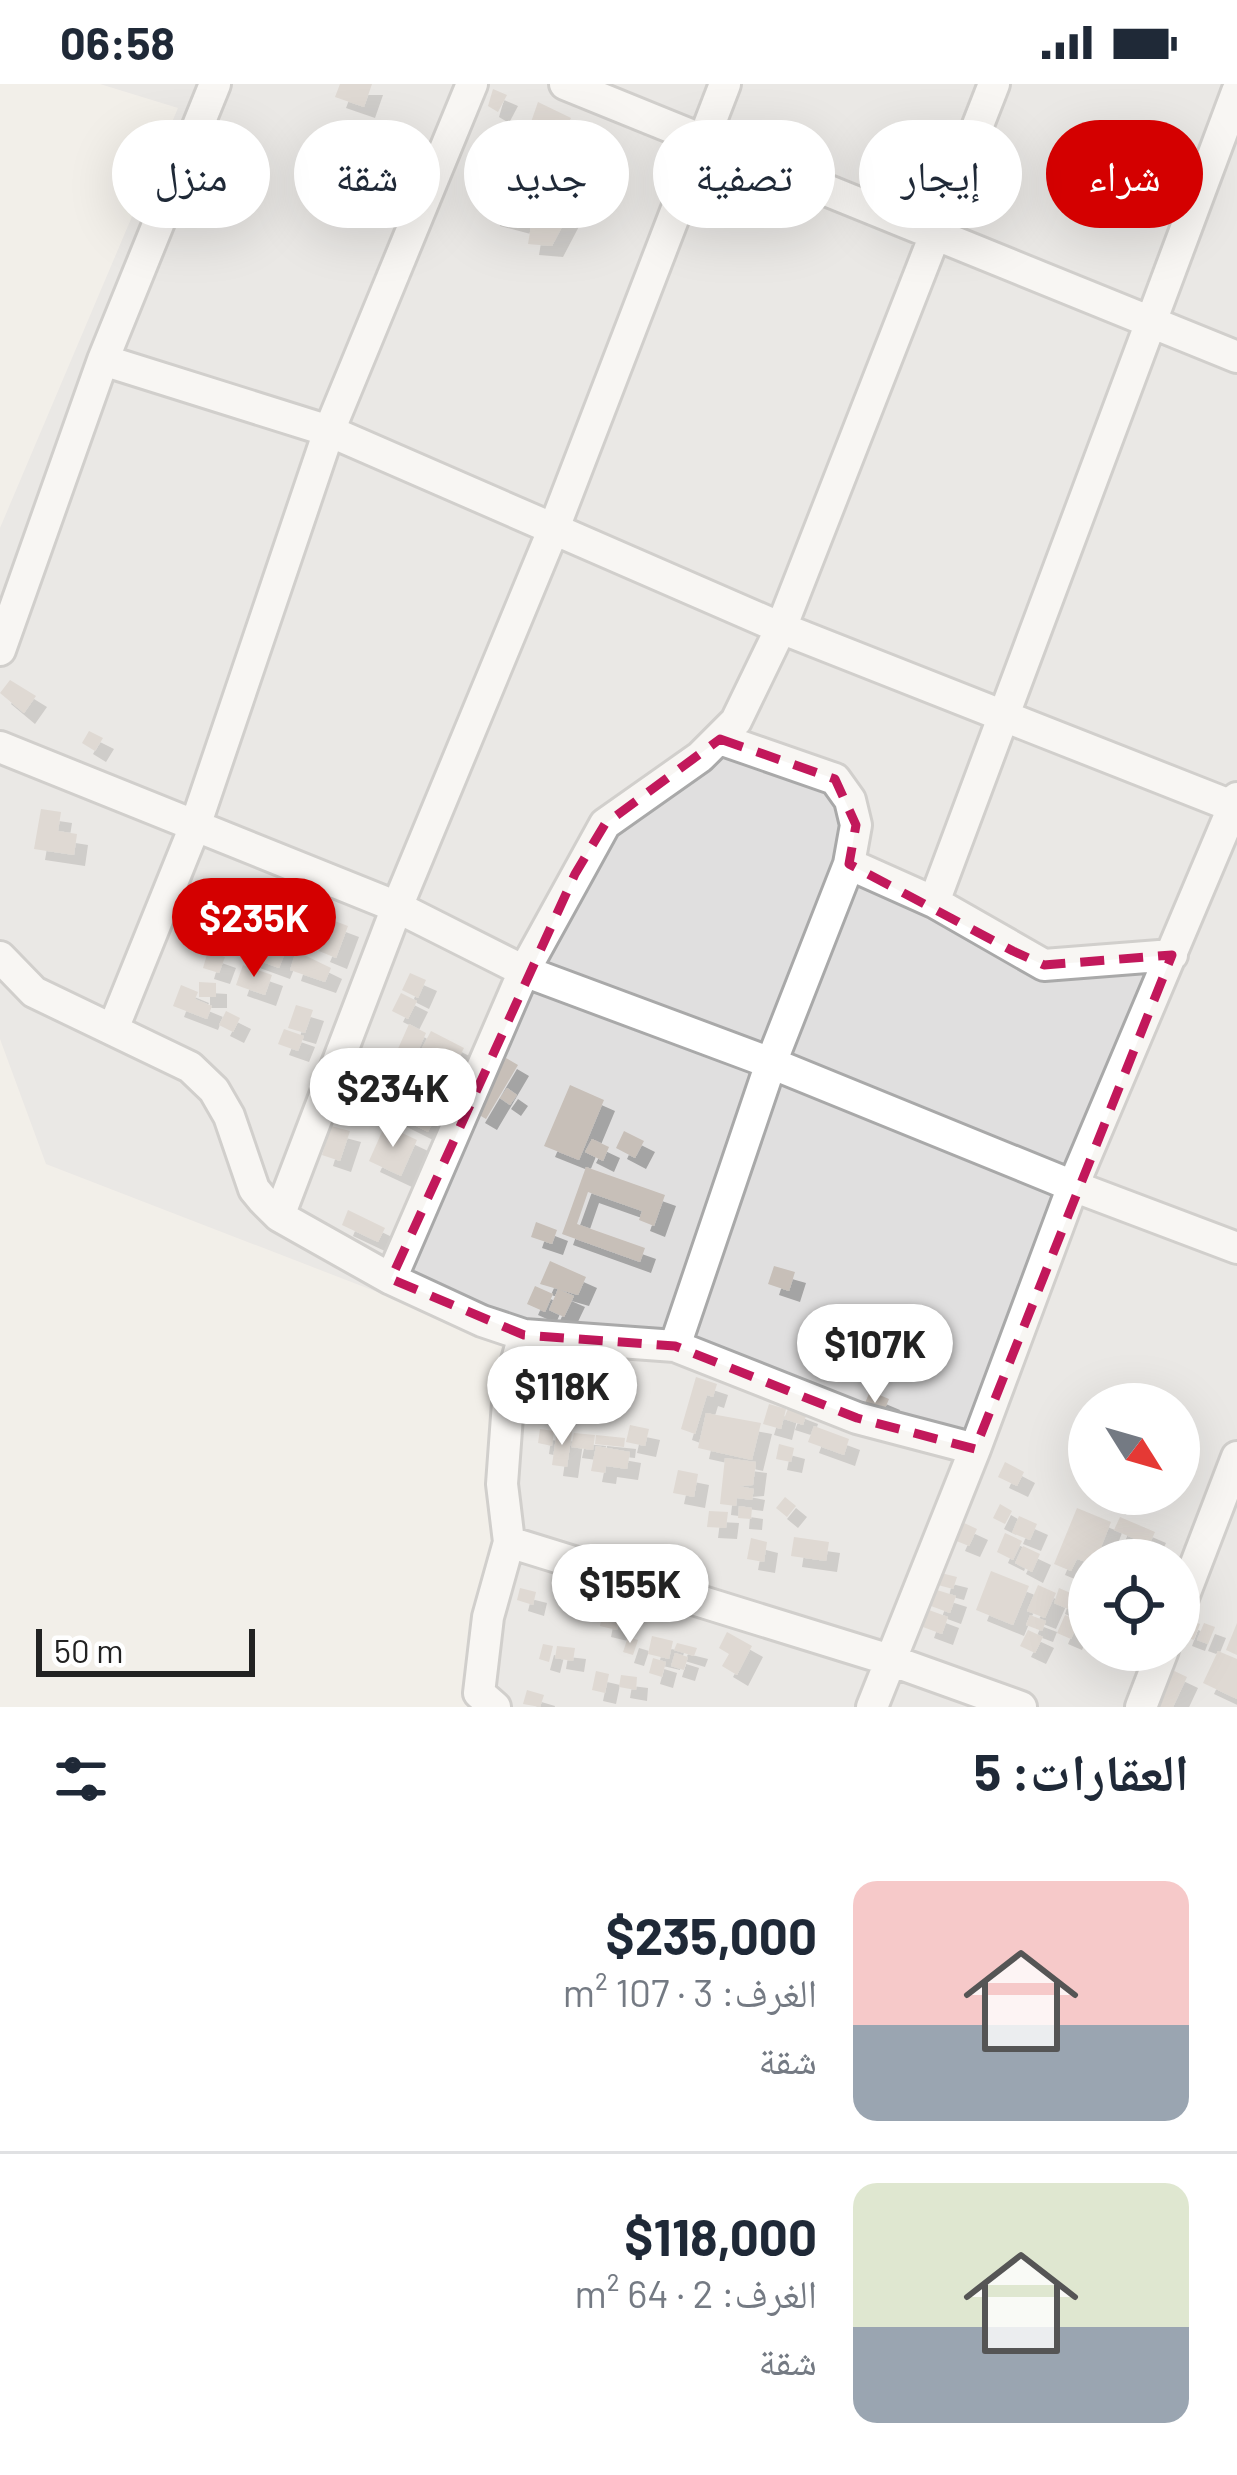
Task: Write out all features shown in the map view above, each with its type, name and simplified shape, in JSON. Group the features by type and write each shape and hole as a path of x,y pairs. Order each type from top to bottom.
{"street":[{"path":"0,650 103,360 214,84"},
{"path":"113,1029 194,826 329,431 472,84"},
{"path":"565,84 655,120"},
{"path":"710,120 725,84"},
{"path":"391,1279 524,971 605,824 720,739 736,721 781,628 994,84"},
{"path":"934,902 1237,92"},
{"path":"835,192 1237,357"},
{"path":"279,1216 397,907 554,528 668,228"},
{"path":"103,360 329,431 781,628 1236,804 1073,1186 976,1449 872,1707"},
{"path":"675,1346 771,1063 849,864 856,826 842,785 827,775 720,739"},
{"path":"0,747 397,907 524,971 771,1063 1237,1248"},
{"path":"849,864 934,902 1012,951 1044,965 1172,955"},
{"path":"0,957 34,992 190,1067 214,1090 229,1116 254,1189 279,1216 391,1279 524,1335 675,1346 857,1418 976,1449"},
{"path":"496,1707 479,1694 488,1617 509,1542 502,1484 509,1388 524,1335"},
{"path":"1200,1553 1237,1457"},
{"path":"509,1542 890,1660 1021,1707"},
{"path":"1141,1707 1154,1671"}],"highlighted area":[{"path":"720,739 835,779 856,825 849,864 1013,951 1044,965 1172,955 975,1449 857,1418 675,1346 524,1335 391,1279 575,874 605,824"}],"shaded area":[{"path":"100,84 1237,84 1237,1707 473,1707 517,1346 46,1164 0,1039 0,528 127,228 270,228 270,120 173,120 178,108"}],"building":[{"path":"340,84 372,84 364,107 335,97"},
{"path":"493,89 507,95 498,112 488,106"},
{"path":"538,102 571,118 570,120 532,120"},
{"path":"531,228 561,228 552,246 528,244"},
{"path":"10,680 36,696 24,713 0,693"},
{"path":"89,731 103,738 95,751 82,743"},
{"path":"41,809 61,812 58,831 77,834 74,855 34,849"},
{"path":"272,890 305,903 279,968 246,956 253,936 273,944 280,918 264,912"},
{"path":"332,920 348,926 336,958 319,951"},
{"path":"208,951 225,957 219,973 203,968"},
{"path":"296,951 331,968 325,982 290,970"},
{"path":"243,965 272,975 265,995 236,985"},
{"path":"410,973 426,980 418,998 402,990"},
{"path":"199,982 216,983 216,997 199,997"},
{"path":"181,985 198,992 195,999 212,1006 207,1019 173,1006"},
{"path":"401,993 417,1001 408,1019 392,1011"},
{"path":"296,1005 313,1010 305,1033 288,1028"},
{"path":"226,1011 240,1018 233,1032 219,1025"},
{"path":"409,1024 426,1033 415,1058 397,1051"},
{"path":"284,1029 304,1036 298,1051 278,1044"},
{"path":"431,1031 464,1048 436,1102 442,1105 428,1132 388,1112"},
{"path":"506,1058 518,1065 486,1119 474,1112"},
{"path":"357,1063 393,1077 386,1093 350,1080"},
{"path":"570,1085 604,1100 579,1160 544,1146"},
{"path":"507,1088 517,1095 510,1105 500,1098"},
{"path":"343,1100 356,1105 352,1114 340,1110"},
{"path":"385,1125 417,1140 401,1176 369,1161"},
{"path":"331,1126 350,1131 340,1161 322,1155"},
{"path":"624,1131 644,1141 635,1158 616,1148"},
{"path":"592,1139 609,1147 603,1161 585,1152"},
{"path":"586,1167 665,1195 654,1226 639,1220 642,1211 588,1192 577,1224 645,1248 640,1262 562,1234"},
{"path":"348,1210 385,1228 378,1242 342,1225"},
{"path":"536,1222 557,1230 552,1244 531,1237"},
{"path":"550,1261 586,1277 578,1295 540,1284"},
{"path":"774,1266 795,1272 789,1291 768,1284"},
{"path":"535,1286 553,1294 545,1312 527,1304"},
{"path":"558,1289 574,1296 564,1317 549,1310"},
{"path":"595,1371 612,1376 607,1393 590,1388"},
{"path":"696,1377 717,1384 713,1397 707,1395 695,1434 681,1429"},
{"path":"870,1391 889,1399 880,1420 861,1413"},
{"path":"769,1404 786,1409 781,1429 763,1424"},
{"path":"789,1406 807,1413 803,1425 784,1419"},
{"path":"706,1413 761,1423 752,1460 698,1448"},
{"path":"630,1425 649,1429 645,1446 626,1442"},
{"path":"814,1426 849,1439 844,1455 808,1442"},
{"path":"540,1429 554,1431 552,1446 538,1443"},
{"path":"557,1430 572,1432 567,1467 552,1465"},
{"path":"574,1433 595,1435 593,1450 571,1447"},
{"path":"596,1435 625,1438 624,1447 595,1444"},
{"path":"779,1444 794,1448 791,1462 776,1459"},
{"path":"596,1446 630,1452 627,1469 606,1466 605,1473 591,1471"},
{"path":"725,1458 756,1462 753,1485 739,1486 754,1489 752,1500 737,1498 736,1506 720,1504"},
{"path":"1005,1462 1024,1472 1017,1486 998,1477"},
{"path":"678,1470 698,1474 694,1497 673,1493"},
{"path":"785,1497 796,1506 787,1517 776,1508"},
{"path":"1000,1504 1012,1511 1005,1524 993,1518"},
{"path":"739,1506 752,1508 751,1519 738,1518"},
{"path":"709,1511 728,1512 726,1528 707,1527"},
{"path":"1074,1515 1094,1515 1111,1522 1104,1539 1068,1539 1068,1570 1054,1564"},
{"path":"1019,1516 1037,1524 1030,1540 1012,1533"},
{"path":"1120,1517 1155,1532 1152,1539 1135,1539 1114,1530"},
{"path":"962,1522 977,1529 969,1546 954,1540"},
{"path":"1005,1533 1022,1541 1013,1560 997,1552"},
{"path":"794,1537 829,1542 826,1561 791,1556"},
{"path":"751,1538 767,1542 764,1562 747,1559"},
{"path":"1023,1546 1040,1554 1032,1572 1015,1563"},
{"path":"991,1571 1029,1586 1013,1625 976,1610"},
{"path":"941,1573 957,1577 953,1589 938,1585"},
{"path":"1038,1585 1056,1593 1045,1618 1027,1611"},
{"path":"520,1588 536,1592 533,1605 517,1600"},
{"path":"589,1588 614,1594 613,1599 626,1603 617,1630 600,1626 603,1611 584,1606"},
{"path":"1059,1588 1068,1592 1068,1609 1054,1603"},
{"path":"937,1590 956,1596 950,1613 931,1606"},
{"path":"929,1610 948,1617 942,1634 923,1627"},
{"path":"1030,1615 1046,1621 1042,1631 1026,1625"},
{"path":"1065,1615 1068,1616 1068,1638 1057,1633"},
{"path":"1204,1623 1215,1627 1208,1644 1200,1641"},
{"path":"1237,1623 1237,1655 1226,1650"},
{"path":"1028,1630 1043,1637 1035,1653 1020,1646"},
{"path":"727,1632 752,1646 737,1675 722,1666 729,1654 719,1648"},
{"path":"652,1636 673,1641 669,1659 648,1654"},
{"path":"628,1637 638,1640 633,1655 623,1652"},
{"path":"677,1643 697,1648 694,1656 674,1650"},
{"path":"543,1644 553,1646 549,1662 539,1659"},
{"path":"557,1646 575,1648 573,1661 555,1658"},
{"path":"1218,1651 1237,1659 1237,1699 1203,1683"},
{"path":"675,1653 688,1657 684,1670 671,1666"},
{"path":"653,1658 666,1662 662,1677 649,1673"},
{"path":"596,1671 609,1674 605,1693 592,1690"},
{"path":"1167,1671 1187,1677 1173,1707 1151,1707"},
{"path":"621,1675 637,1677 636,1690 619,1687"},
{"path":"527,1690 544,1695 540,1707 523,1704"}]}
